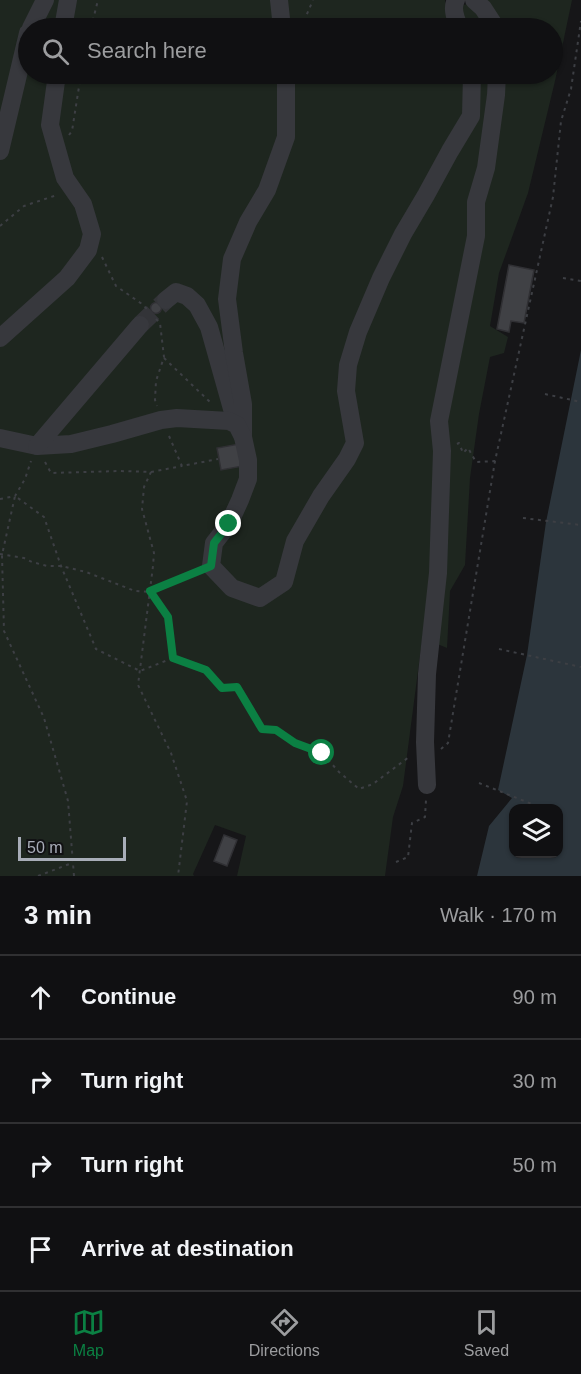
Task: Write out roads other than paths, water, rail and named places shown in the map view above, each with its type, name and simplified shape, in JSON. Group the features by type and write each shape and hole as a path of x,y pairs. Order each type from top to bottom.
{"lane":[{"path":"36,18 45,0"},
{"path":"65,18 68,0"},
{"path":"279,0 281,18"},
{"path":"456,0 454,5 456,18"},
{"path":"474,0 490,18"},
{"path":"0,151 18,75"},
{"path":"0,338 67,278 88,250 92,234 83,204 65,178 50,125 56,84"},
{"path":"236,427 243,404 227,300 232,259 248,222 267,190 286,137 286,84"},
{"path":"166,300 176,292 187,296 197,305 209,327 236,427 248,460 248,478 229,524 214,543 211,566 232,588 260,598 284,582 295,541 355,443 346,391 348,364 363,321 398,243 471,116 472,84"},
{"path":"427,785 425,742 427,674 438,573 442,451 439,421 476,236 476,201 486,168 497,84"},
{"path":"37,446 140,325"},
{"path":"0,438 37,446 71,444 161,420 177,418 236,427"}],"tunnel":[{"path":"140,325 166,300"}]}
